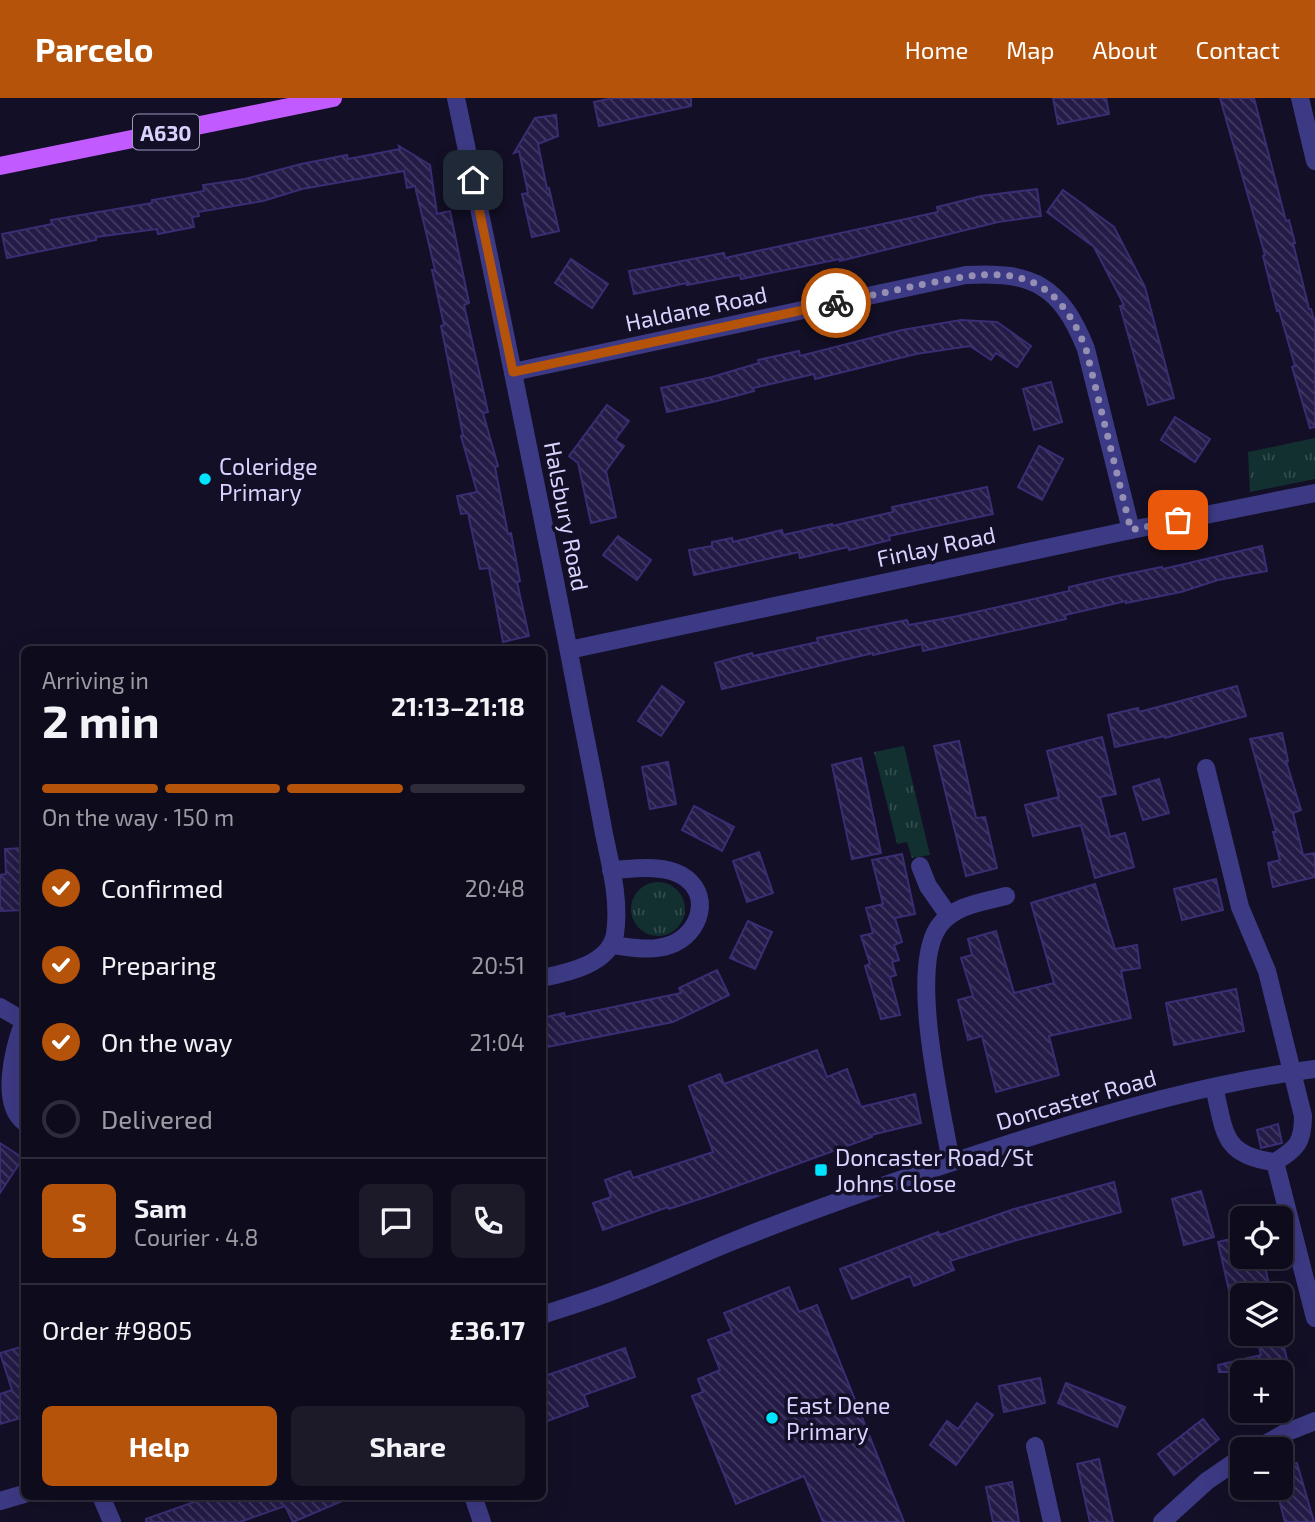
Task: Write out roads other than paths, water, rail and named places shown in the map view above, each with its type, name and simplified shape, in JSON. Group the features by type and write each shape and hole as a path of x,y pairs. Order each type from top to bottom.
{"main road":[{"name":"A630","path":"0,166 333,98"}],"street":[{"name":"Halsbury Road","path":"456,98 569,650 611,870 615,892 615,934 611,945"},
{"path":"1300,98 1315,161"},
{"name":"Haldane Road","path":"513,372 966,275 1013,275 1034,282 1050,292 1066,308 1077,326 1086,349 1131,530"},
{"name":"Finlay Road","path":"569,650 1315,493"},
{"path":"1206,768 1240,907 1267,971 1303,1116 1303,1137 1292,1151 1275,1162 1255,1160 1237,1152 1226,1136 1214,1087"},
{"path":"920,866 928,886 948,916"},
{"path":"546,977 571,972 601,956 611,945 659,949 673,945 696,924 701,912 700,898 693,886 680,874 661,870 611,870"},
{"path":"951,1162 927,1015 925,983 932,940 938,927 948,916 963,908 1006,896"},
{"path":"0,1007 21,1019"},
{"path":"21,1029 4,1083 9,1108 21,1120"},
{"name":"Doncaster Road","path":"546,1314 621,1288 853,1195 951,1162 1092,1118 1214,1087 1315,1069"},
{"path":"1275,1162 1315,1318"},
{"path":"1278,1437 1315,1421"},
{"path":"1035,1446 1052,1522"},
{"path":"1162,1522 1207,1481 1230,1465"},
{"path":"0,1501 21,1495"},
{"path":"103,1500 111,1522"},
{"path":"474,1500 482,1522"}],"place":[{"name":"Coleridge Primary","path":"205,479"},
{"name":"Doncaster Road/St Johns Close","path":"821,1170"},
{"name":"East Dene Primary","path":"772,1418"}]}
